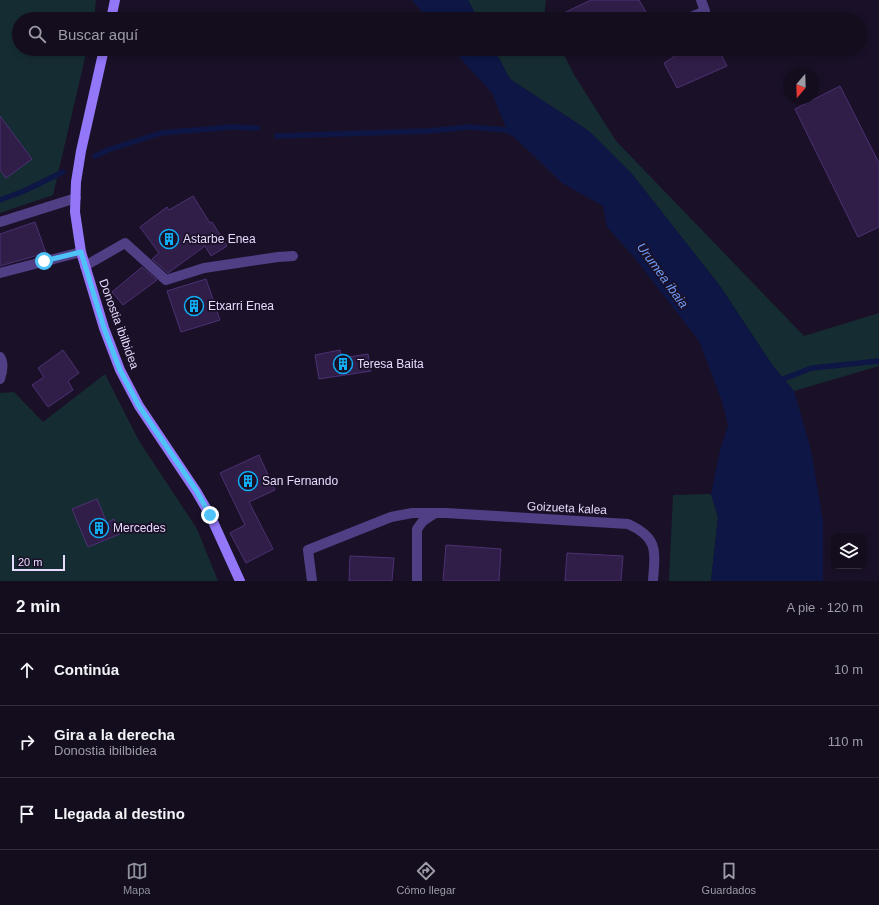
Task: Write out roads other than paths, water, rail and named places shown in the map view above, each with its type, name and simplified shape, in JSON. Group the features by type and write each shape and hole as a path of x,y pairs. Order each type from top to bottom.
{"main road":[{"path":"112,12 115,0"},
{"name":"Donostia ibilbidea","path":"102,56 81,151 76,182 75,212 81,252 104,328 120,370 139,406 196,490 210,515 240,581"}],"street":[{"path":"701,0 705,11 703,12"},
{"path":"0,222 76,198"},
{"path":"85,266 125,243 166,280 204,268 293,256"},
{"path":"0,274 81,252"},
{"path":"0,357 2,359 2,371 0,380"},
{"name":"Goizueta kalea","path":"312,581 308,550 391,517 412,513 628,524 642,530 650,539 654,552 653,581"},
{"path":"417,581 417,530 423,521 435,513"}],"water":[{"path":"412,0 468,0 474,12 422,12"},
{"name":"Urumea ibaia","path":"458,56 498,56 510,79 589,131 632,174 720,286 773,366 794,391 811,450 823,521 823,581 711,581 718,517 711,494 720,451 728,425 722,401 699,341 634,257 607,227 603,206 562,183 507,130 492,93"}],"waterway":[{"path":"95,156 108,150 161,133 232,127 257,128"},
{"path":"277,136 428,131 469,127 507,130 512,133"},
{"path":"0,200 24,191 63,172"},
{"path":"778,381 812,368 879,361"}],"place":[{"name":"Astarbe Enea","path":"169,239"},
{"name":"Etxarri Enea","path":"194,306"},
{"name":"Teresa Baita","path":"343,364"},
{"name":"San Fernando","path":"248,481"},
{"name":"Mercedes","path":"99,528"}]}
